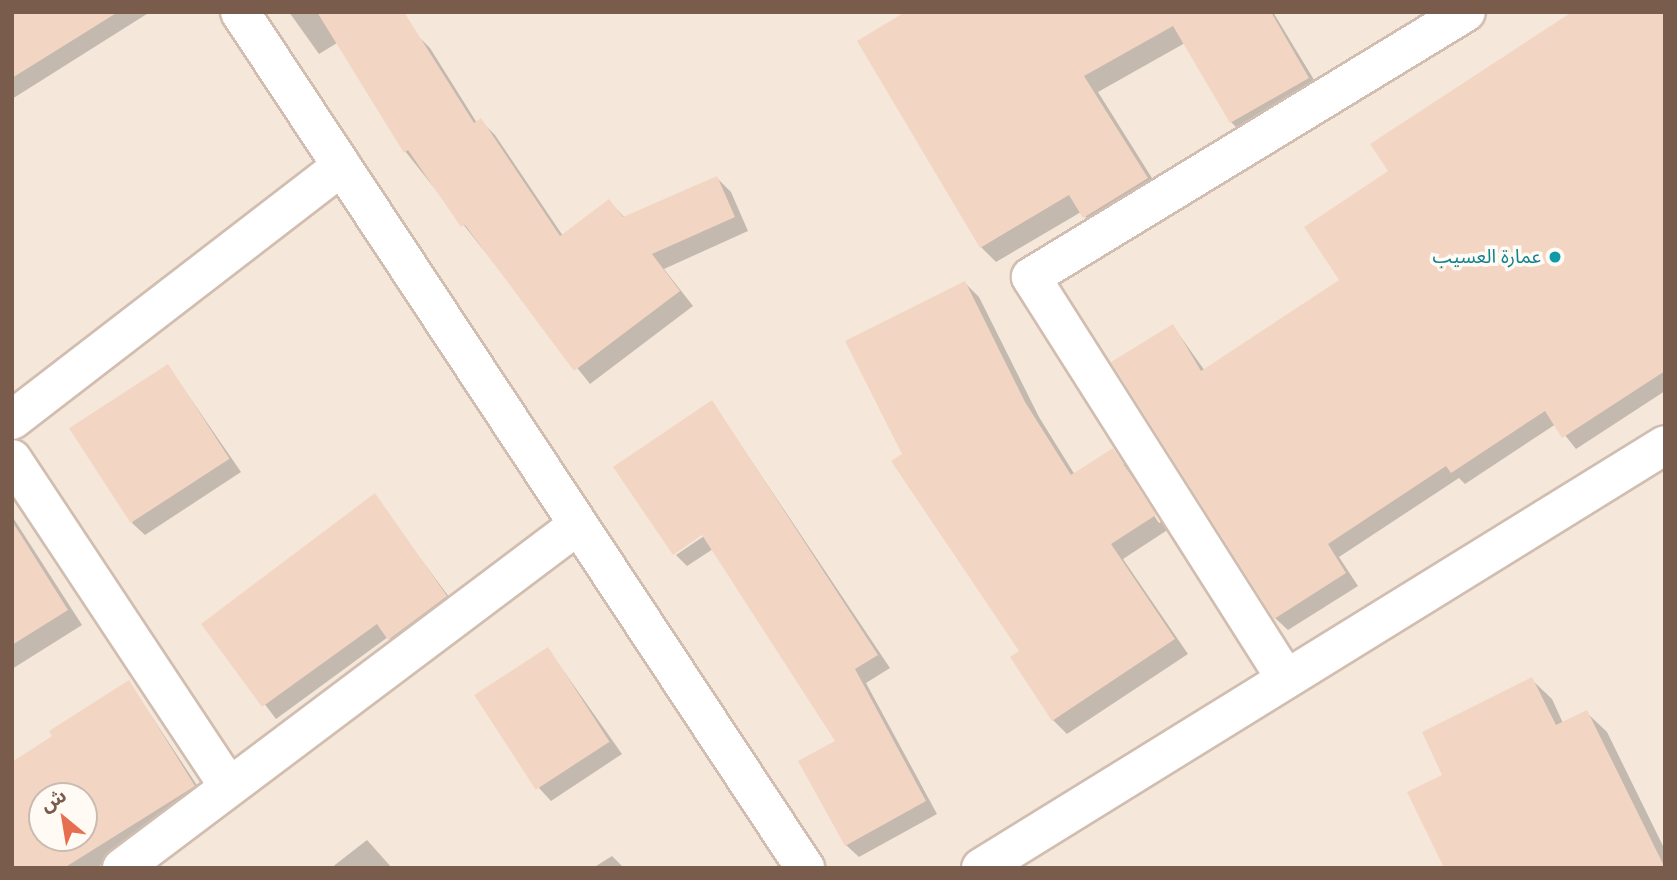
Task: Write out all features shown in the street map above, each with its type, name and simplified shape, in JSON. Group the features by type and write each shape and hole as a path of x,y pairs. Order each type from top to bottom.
{"street":[{"path":"240,12 805,868"},
{"path":"1286,679 1031,277 1466,12"},
{"path":"12,420 342,166"},
{"path":"981,868 1665,445"},
{"path":"12,458 229,787"},
{"path":"122,868 579,524"}],"shaded area":[{"path":"12,12 1665,12 1665,868 12,868"}],"building":[{"path":"12,12 118,12 12,78"},
{"path":"317,12 404,12 474,123 481,118 560,236 609,199 623,217 717,176 735,217 652,254 680,291 574,371 465,225 461,227 408,150 404,153"},
{"path":"905,12 1271,12 1309,78 1230,123 1173,26 1084,76 1148,178 1083,218 1069,195 980,248 857,41"},
{"path":"1572,12 1665,12 1665,371 1562,438 1545,411 1451,473 1446,466 1328,544 1346,573 1274,619 1111,362 1173,324 1201,371 1339,280 1304,227 1388,171 1370,144"},
{"path":"965,281 1025,402 1071,475 1113,448 1156,515 1111,544 1175,639 1052,721 1010,657 1019,651 891,461 902,454 845,341"},
{"path":"168,364 230,459 131,523 69,428"},
{"path":"712,400 878,655 855,669 926,801 845,846 798,761 835,741 702,535 673,555 613,467"},
{"path":"375,493 447,596 388,640 377,624 262,707 201,624"},
{"path":"12,521 68,610 12,645"},
{"path":"548,647 610,742 536,790 474,695"},
{"path":"1532,677 1556,725 1587,710 1665,868 1444,868 1407,792 1442,775 1422,732"},
{"path":"129,680 195,786 98,847 98,782 28,782 28,852 90,852 64,868 12,868 12,762 52,736 49,731"}],"place":[{"name":"عمارة العسيب","path":"1555,257"}]}
